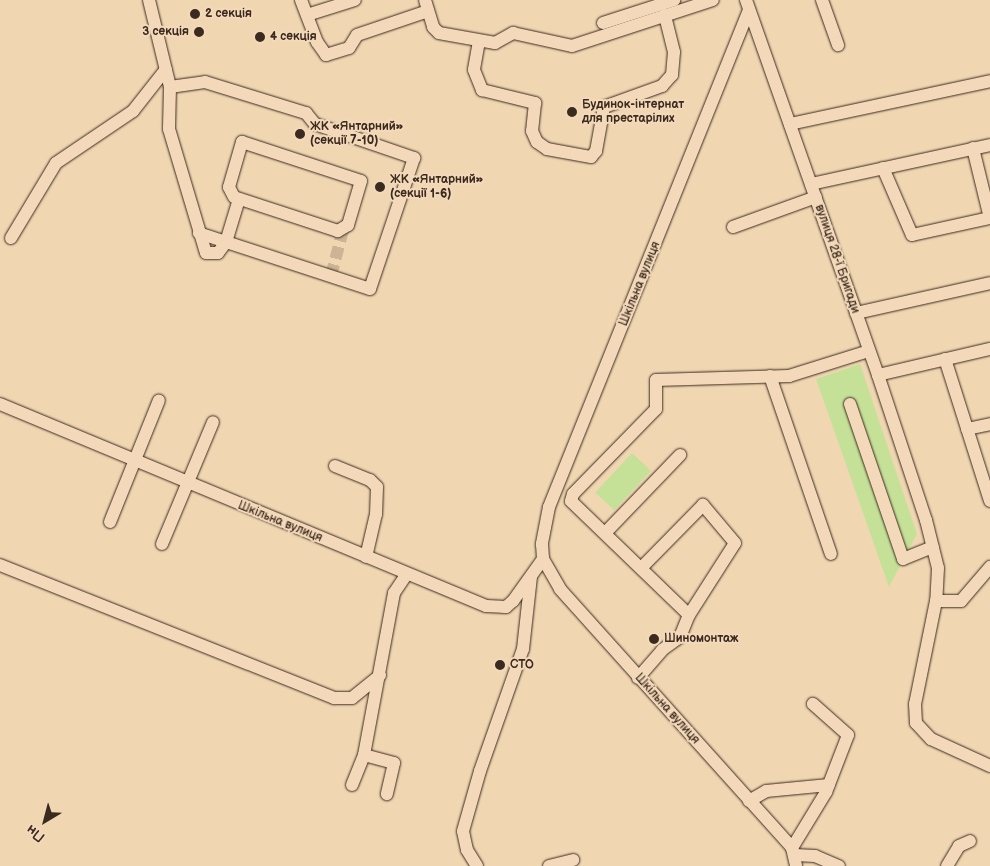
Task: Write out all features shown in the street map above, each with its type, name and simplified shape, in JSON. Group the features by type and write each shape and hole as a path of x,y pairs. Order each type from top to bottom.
{"street":[{"path":"149,0 170,87 169,129 204,250 210,255 218,253 226,242 239,199"},
{"path":"301,0 326,55 350,48 357,35 427,6 433,27 439,33 495,44 513,33 572,46 713,0"},
{"path":"307,15 356,0"},
{"path":"602,23 674,0"},
{"path":"822,0 838,45"},
{"name":"вулиця 28-ї Бригади","path":"748,5 878,376 926,520 938,568 936,601 915,704 916,723 931,739 990,766"},
{"name":"Шкільна вулиця","path":"748,5 549,507 542,544 544,559 560,589 749,801 794,856"},
{"path":"479,41 474,70 482,90 535,104 532,131 537,142 548,150 591,156 596,151 604,107 662,86 672,75 674,52 665,15"},
{"path":"10,238 56,163 133,111 166,69"},
{"path":"790,124 990,81"},
{"path":"170,87 205,82 306,113 315,124 414,158 370,289 226,242"},
{"path":"242,142 361,181 348,224 338,231 239,199 234,197 229,187 242,142"},
{"path":"811,184 990,144"},
{"path":"883,168 912,235 990,218 974,148"},
{"path":"733,227 816,197"},
{"path":"856,313 990,283"},
{"path":"878,376 990,349"},
{"path":"689,614 572,501 573,494 656,409 656,380 789,376 869,351"},
{"path":"945,359 990,501"},
{"path":"770,376 831,554"},
{"path":"110,522 159,400"},
{"name":"Шкільна вулиця","path":"0,404 188,484 496,609 513,602 544,559"},
{"path":"850,404 903,559 933,547"},
{"path":"162,544 213,422"},
{"path":"967,429 990,424"},
{"path":"606,532 680,455"},
{"path":"335,466 370,480 377,487 376,514 366,557"},
{"path":"638,678 662,650 680,638 689,614 735,543 702,505 642,567"},
{"path":"0,565 334,698 352,698 380,675"},
{"path":"936,601 961,601 990,567"},
{"path":"352,785 364,755 394,593 407,574"},
{"path":"477,866 467,850 464,831 480,771 523,649 531,577"},
{"path":"813,704 848,736 829,786 794,856 815,856 839,866"},
{"path":"364,755 394,763 387,794"},
{"path":"749,801 766,791 829,786"},
{"path":"947,866 959,846 970,841"},
{"path":"549,866 573,860"}],"green space":[{"path":"860,364 917,534 889,587 816,379"},
{"path":"632,453 651,471 614,510 595,492"}],"tunnel":[{"path":"331,276 343,230"}],"place":[{"name":"2 секція","path":"195,14"},
{"name":"3 секція","path":"199,32"},
{"name":"4 секція","path":"260,37"},
{"name":"Будинок-інтернат для престарілих","path":"572,112"},
{"name":"ЖК «Янтарний» (секції 7-10)","path":"300,134"},
{"name":"ЖК «Янтарний» (секції 1-6)","path":"380,187"},
{"name":"Шиномонтаж","path":"654,639"},
{"name":"СТО","path":"500,665"}]}
